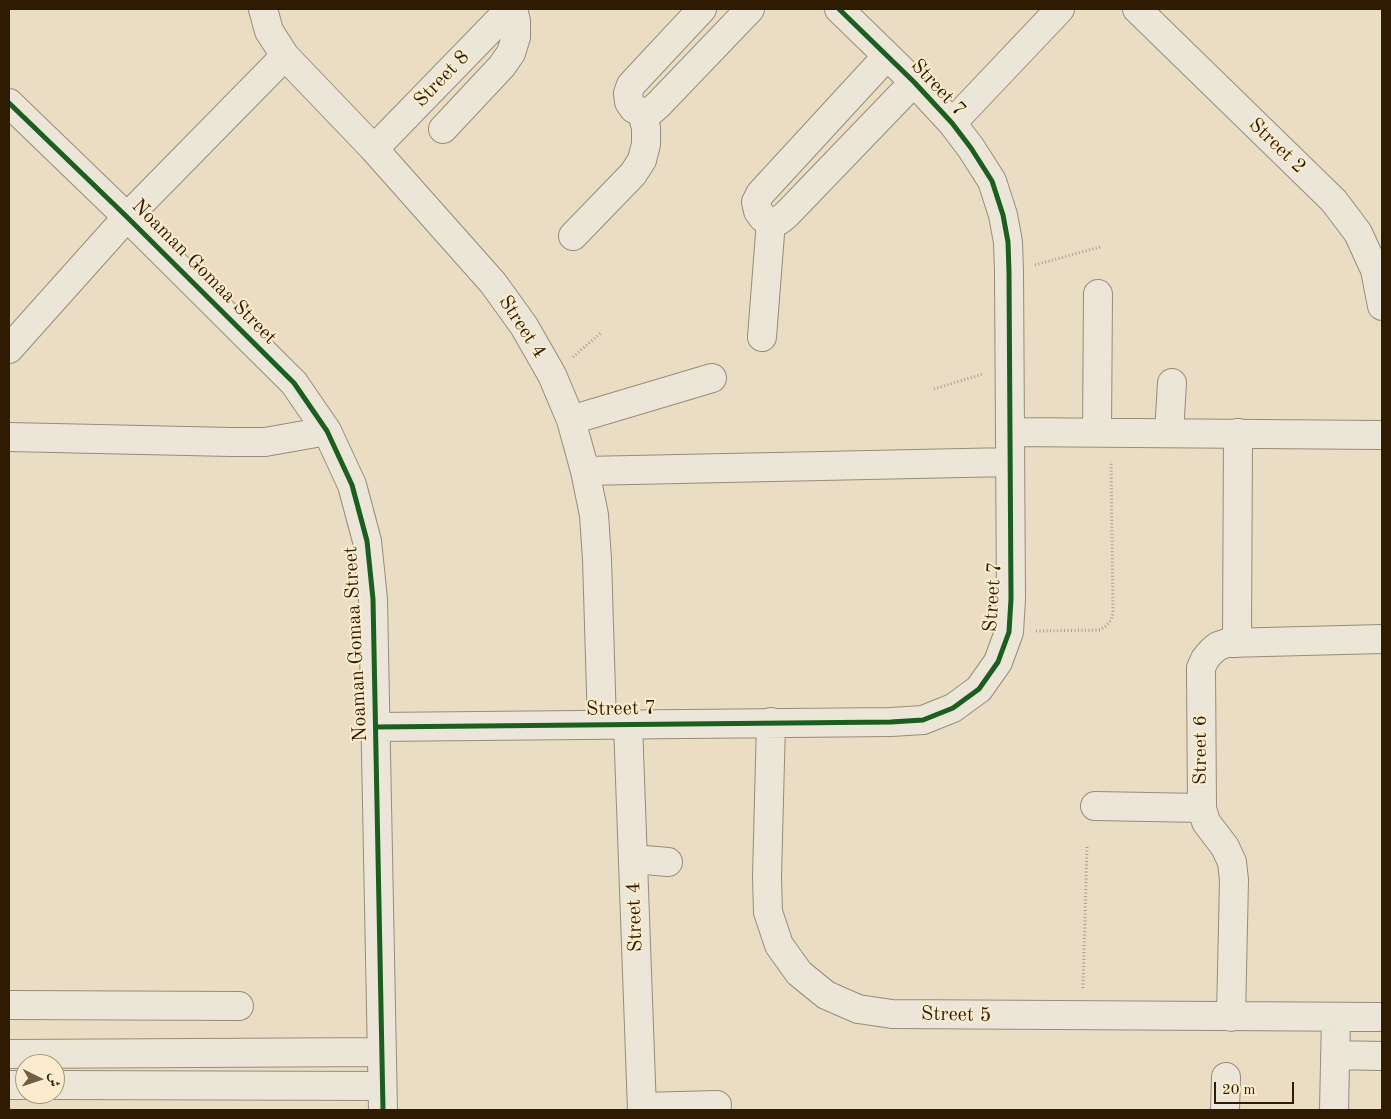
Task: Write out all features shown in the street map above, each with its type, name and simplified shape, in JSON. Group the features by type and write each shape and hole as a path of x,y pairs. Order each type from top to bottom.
{"street":[{"name":"Street 4","path":"263,9 268,31 285,56 374,149 493,283 524,326 552,375 571,420 586,471 594,515 615,724 633,859 642,1109"},
{"path":"443,129 502,66 511,52 516,37 516,21 511,9"},
{"name":"Street 8","path":"374,149 511,9"},
{"path":"702,9 631,86 628,93 629,102 634,109 642,112 651,111 658,105 750,9"},
{"name":"Street 7","path":"376,727 891,722 923,720 953,708 979,689 998,662 1009,632 1011,599 1010,272 1008,242 1003,215 992,181 952,123 914,82 839,9"},
{"path":"952,123 1060,9"},
{"name":"Street 2","path":"1137,9 1334,201 1358,233 1375,270 1382,306"},
{"path":"9,349 127,217 285,56"},
{"path":"888,56 760,194 756,202 758,211 763,218 771,221 780,220 787,214 914,82"},
{"name":"Noaman Gomaa Street","path":"9,103 294,383 327,431 352,485 367,541 373,599 383,1098"},
{"path":"573,236 633,174 642,160 646,144 646,128 642,112"},
{"path":"762,337 771,221"},
{"path":"1098,294 1104,432"},
{"path":"571,420 712,378"},
{"path":"1169,433 1172,383"},
{"path":"9,437 265,442 327,431"},
{"path":"1010,432 1382,435"},
{"path":"1237,642 1238,433"},
{"path":"586,471 1010,462"},
{"name":"Street 6","path":"1231,1017 1234,880 1232,862 1225,847 1206,822 1202,808 1201,668 1204,659 1218,646 1227,643 1382,639"},
{"name":"Street 5","path":"771,722 767,877 768,912 779,945 799,973 826,996 858,1009 892,1014 1382,1017"},
{"path":"1095,806 1202,808"},
{"path":"633,859 668,862"},
{"path":"9,1005 239,1006"},
{"path":"1334,1110 1336,1017"},
{"path":"9,1054 382,1052"},
{"path":"1335,1055 1382,1056"},
{"path":"1225,1110 1226,1077"},
{"path":"65,1085 383,1098"},
{"path":"642,1109 717,1105"}],"path":[{"path":"1010,272 1100,247"},
{"path":"552,375 602,332"},
{"path":"934,388 1010,366"},
{"path":"1009,632 1100,630 1111,620 1113,613 1104,432"},
{"path":"1083,1016 1087,846"}],"cycle path":[{"path":"376,727 891,722 923,720 953,708 979,689 998,662 1009,632 1011,599 1009,272 1008,242 1003,215 992,181 952,123 914,82 839,9"},
{"path":"9,103 294,383 327,431 352,485 367,541 373,599 383,1110"}]}
